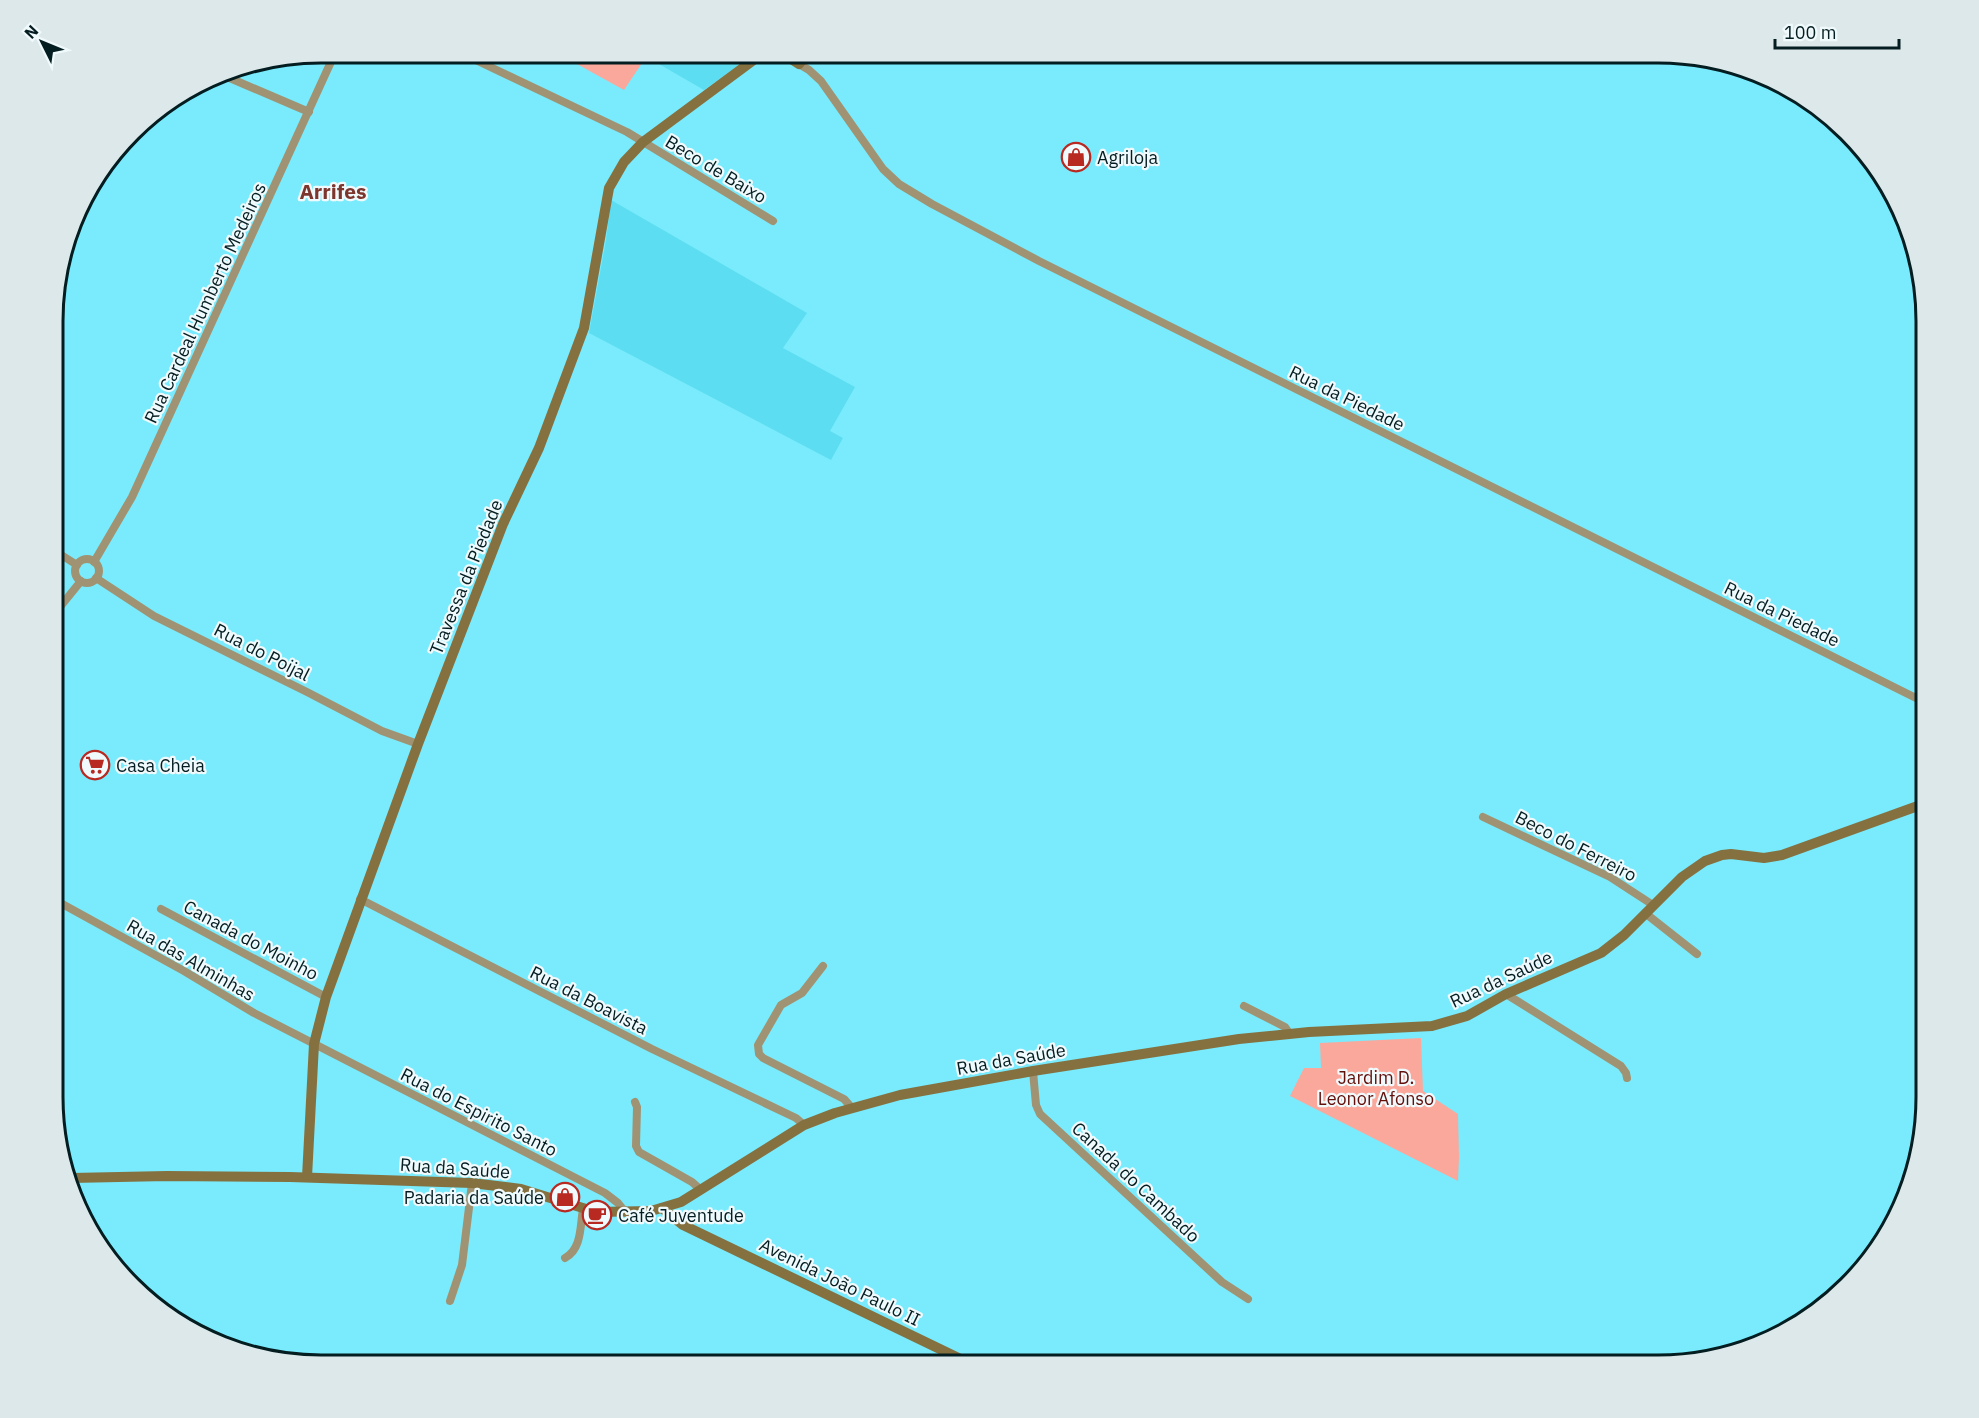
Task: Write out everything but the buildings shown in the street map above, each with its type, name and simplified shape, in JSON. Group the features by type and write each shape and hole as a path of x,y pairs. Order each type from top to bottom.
{"street":[{"name":"Rua Cardeal Humberto Medeiros","path":"94,561 132,497 330,63"},
{"name":"Beco de Baixo","path":"484,63 627,132 773,221"},
{"name":"Travessa da Piedade","path":"307,1177 314,1044 326,996 418,744 503,524 539,448 584,328 609,188 624,162 643,142 750,63"},
{"name":"Rua da Piedade","path":"799,64 810,70 821,81 883,169 899,184 932,204 1039,261 1916,698"},
{"path":"232,79 309,112"},
{"path":"63,556 77,565"},
{"path":"85,559 94,561 99,569 96,578 91,582 81,581 75,574 77,565 85,559"},
{"name":"Rua do Poijal","path":"96,578 154,616 382,731 418,744"},
{"path":"63,603 81,581"},
{"name":"Rua da Saúde","path":"76,1178 307,1177 472,1184 521,1189 583,1209 626,1213 662,1209 681,1202 804,1125 852,1108 900,1095 1033,1071 1289,1033 1432,1026 1467,1016 1506,994 1601,953 1624,935 1690,870 1712,857 1731,854 1764,858 1782,855 1916,807"},
{"name":"Beco do Ferreiro","path":"1483,817 1610,877 1649,909 1697,954"},
{"name":"Rua da Boavista","path":"360,899 641,1044 796,1118 804,1125"},
{"name":"Rua das Alminhas","path":"63,904 184,971 254,1013 314,1044"},
{"name":"Canada do Moinho","path":"161,909 326,996"},
{"path":"823,966 802,993 781,1005 758,1045 758,1050 763,1058 844,1099 852,1108"},
{"path":"1506,994 1621,1066 1627,1078"},
{"path":"1244,1006 1285,1027 1289,1033"},
{"name":"Rua do Espirito Santo","path":"314,1044 605,1193 626,1213"},
{"name":"Canada do Cambado","path":"1033,1071 1036,1105 1040,1114 1222,1282 1248,1299"},
{"path":"635,1102 637,1107 636,1146 639,1152 692,1182 701,1190"},
{"path":"450,1301 462,1265 472,1184"},
{"path":"565,1258 577,1247 583,1209"},
{"name":"Avenida João Paulo II","path":"662,1209 683,1225 952,1355"}],"shaded area":[{"path":"657,63 741,63 704,90"},
{"path":"611,200 807,313 783,348 855,387 830,431 843,438 831,460 589,333"}],"green space":[{"path":"575,63 642,63 624,90"},
{"name":"Jardim D. Leonor Afonso","path":"1421,1038 1423,1091 1458,1114 1458,1181 1290,1096 1304,1068 1321,1068 1320,1043"}],"place":[{"name":"Agriloja","path":"1076,157"},
{"name":"Casa Cheia","path":"95,765"},
{"name":"Padaria da Saúde","path":"565,1197"},
{"name":"Café Juventude","path":"597,1215"}],"district":[{"name":"Arrifes","path":"333,191"}]}
